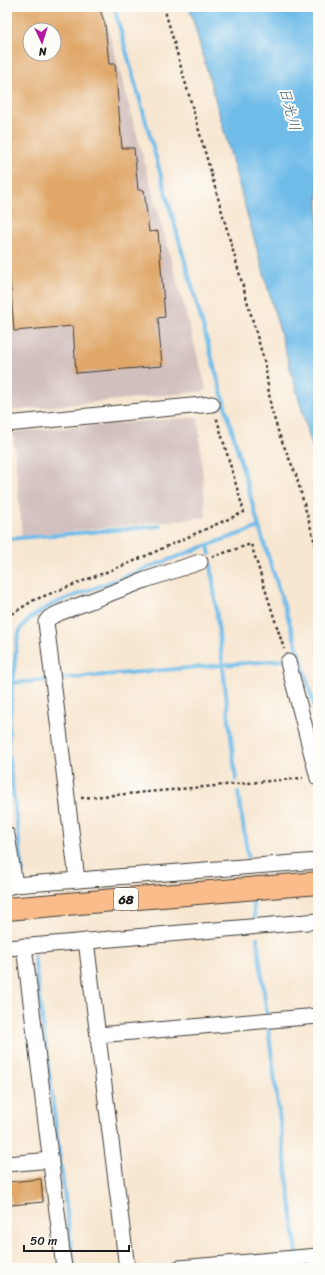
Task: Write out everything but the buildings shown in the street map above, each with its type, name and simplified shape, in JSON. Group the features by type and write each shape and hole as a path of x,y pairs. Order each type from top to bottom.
{"main road":[{"name":"68","path":"7,909 318,883"}],"street":[{"path":"7,424 212,404"},
{"path":"77,880 46,622 49,618 59,613 145,580 200,562"},
{"path":"288,662 318,778"},
{"path":"7,836 11,886 318,861"},
{"path":"7,948 318,922"},
{"path":"86,941 127,1268"},
{"path":"24,946 64,1268"},
{"path":"98,1035 318,1016"},
{"path":"7,1164 51,1160"},
{"path":"179,1268 318,1256"}],"path":[{"path":"164,7 265,364 271,408 279,434 296,475 318,554"},
{"path":"7,617 34,600 132,562 244,512 212,404"},
{"path":"200,562 250,544 288,662"},
{"path":"67,800 318,778"}],"shaded area":[{"path":"7,7 102,7 207,391 7,411"},
{"path":"198,417 206,517 22,536 13,432"}],"water":[{"name":"日光川","path":"189,7 318,7 318,468 195,27"}],"waterway":[{"path":"114,7 259,527 301,659 318,720"},
{"path":"8,539 161,526"},
{"path":"23,872 8,751 16,649 21,628 30,618 55,603 259,527"},
{"path":"208,545 210,554"},
{"path":"211,565 236,780"},
{"path":"58,679 283,660"},
{"path":"13,683 46,680"},
{"path":"238,792 248,857"},
{"path":"252,896 255,919"},
{"path":"257,938 267,1016"},
{"path":"34,956 74,1268"},
{"path":"268,1027 297,1254"}]}
